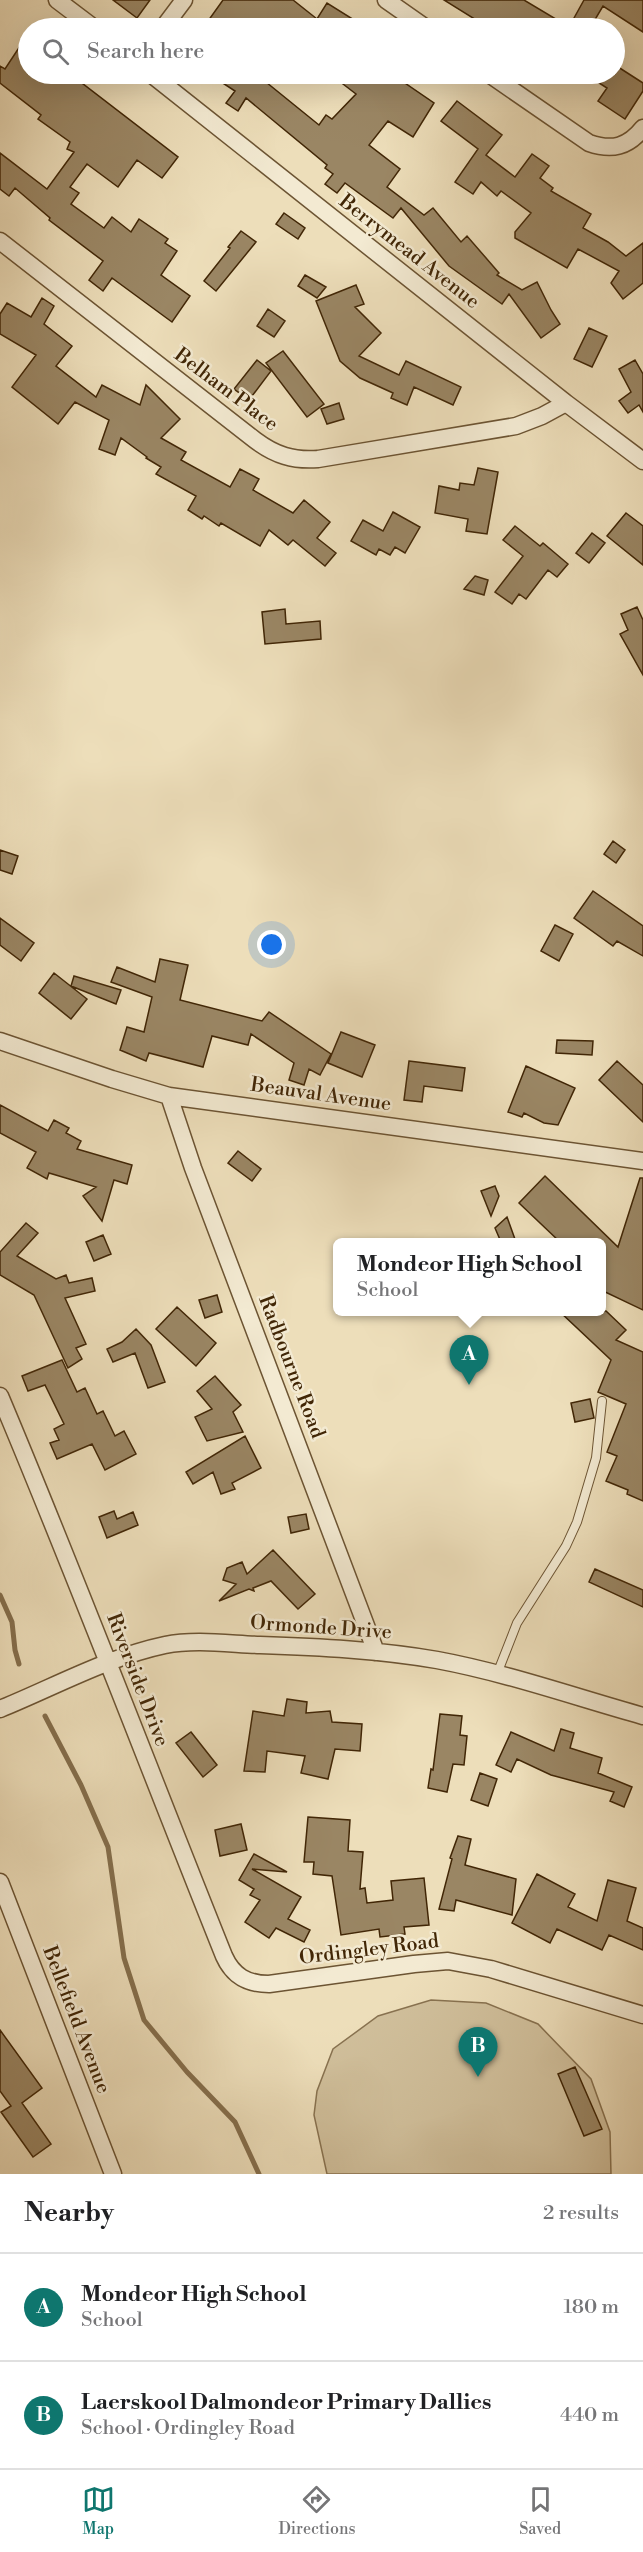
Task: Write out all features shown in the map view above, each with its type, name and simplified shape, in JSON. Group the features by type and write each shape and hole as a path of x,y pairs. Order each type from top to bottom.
{"street":[{"path":"57,0 81,18"},
{"path":"170,18 184,0"},
{"path":"386,0 412,18"},
{"name":"Berrymead Avenue","path":"164,84 566,403 643,461"},
{"path":"503,84 589,143 609,148 618,147 627,143 643,128"},
{"name":"Belham Place","path":"0,241 255,440 278,455 292,459 318,459 516,426 566,403"},
{"name":"Beauval Avenue","path":"0,1041 169,1096 643,1161"},
{"name":"Radbourne Road","path":"169,1096 193,1168 376,1652"},
{"name":"Riverside Drive","path":"0,1396 109,1663 127,1715 224,1956 238,1976"},
{"name":"Ormonde Drive","path":"0,1709 109,1663 151,1648 182,1643 376,1652 438,1661 497,1674 643,1716"},
{"name":"Bellefield Avenue","path":"0,1882 113,2174"},
{"name":"Ordingley Road","path":"238,1976 247,1982 269,1984 448,1961 491,1970 643,2015"}],"lane":[{"path":"497,1674 518,1623 566,1546 577,1522 596,1458 602,1401"}],"shaded area":[{"path":"431,2000 486,2003 538,2024 591,2079 610,2132 611,2174 327,2174 314,2115 317,2091 333,2049 378,2016"}],"building":[{"path":"113,0 150,0 137,18"},
{"path":"223,0 293,0 316,18 210,18"},
{"path":"444,0 524,0 554,18 473,18"},
{"path":"584,0 643,0 643,32 625,20 625,18 603,6 596,18 574,18"},
{"path":"327,3 351,18 318,18"},
{"path":"18,49 18,84 83,84 178,157 162,178 137,160 118,187 87,164 70,187 79,193 71,204 104,228 112,217 131,232 139,219 168,239 165,243 177,251 161,275 190,296 172,322 112,278 103,291 89,280 103,261 49,220 50,218 15,188 9,196 0,189 0,153 47,189 74,152 67,149 70,142 38,119 41,115 0,83 0,66 5,69"},
{"path":"625,71 643,83 643,91 625,119 598,101 607,88 601,84 625,84"},
{"path":"224,84 268,84 319,125 326,115 332,119 356,94 343,84 406,84 434,103 413,137 388,121 369,145 400,169 387,187 424,215 433,208 461,242 467,236 499,273 497,275 522,290 537,282 560,324 541,338 509,294 502,304 449,266 401,208 393,218 345,183 337,193 325,184 333,174 325,168 327,165 246,98 238,111 226,103 235,91"},
{"path":"457,101 502,135 486,155 515,177 532,154 549,166 540,178 553,188 551,191 591,214 583,228 608,242 626,256 643,243 643,283 623,299 611,283 619,271 578,249 567,268 515,238 515,232 531,213 501,191 497,196 481,182 473,194 455,182 478,149 441,121"},
{"path":"284,213 305,228 298,239 276,224"},
{"path":"241,231 256,242 216,291 204,281"},
{"path":"305,275 326,287 317,298 298,286"},
{"path":"356,285 364,304 355,307 381,333 359,356 399,375 406,361 461,387 453,405 414,387 407,405 391,398 393,393 360,378 340,361 316,301"},
{"path":"42,298 54,306 44,324 72,346 56,366 96,397 102,385 140,405 146,385 180,419 161,438 186,452 181,460 230,487 240,469 259,479 253,490 293,513 304,500 330,522 317,538 336,553 325,566 293,540 288,545 269,530 260,546 221,523 219,526 204,516 202,519 188,510 196,496 156,474 161,467 121,438 115,455 99,449 109,420 75,402 58,424 12,387 36,355 0,334 0,314 7,303 31,317"},
{"path":"268,309 285,321 274,337 257,326"},
{"path":"589,328 607,336 592,367 574,359"},
{"path":"283,351 324,404 307,417 266,363"},
{"path":"257,360 271,371 249,400 234,389"},
{"path":"635,360 643,374 643,412 639,405 628,413 619,401 631,392 619,369"},
{"path":"339,403 344,419 327,424 321,409"},
{"path":"478,468 498,472 487,534 466,531 468,519 435,513 439,486 459,490 460,483 474,485"},
{"path":"393,512 420,527 405,553 395,547 390,555 379,549 376,555 351,541 363,520 383,531"},
{"path":"626,513 643,526 643,565 607,536"},
{"path":"515,526 540,546 543,543 568,564 557,577 548,570 526,599 519,594 512,604 495,592 523,556 503,540"},
{"path":"592,533 605,543 589,563 576,553"},
{"path":"475,576 488,580 484,595 464,589"},
{"path":"637,607 643,620 643,675 620,634 628,630 621,614"},
{"path":"285,609 286,624 320,621 321,639 265,644 262,612"},
{"path":"613,841 625,850 616,863 604,854"},
{"path":"0,850 18,856 12,874 0,870"},
{"path":"593,891 643,926 643,956 617,941 613,946 574,918"},
{"path":"0,918 34,943 21,961 0,945"},
{"path":"555,925 573,934 559,961 541,951"},
{"path":"160,959 188,965 180,1000 262,1021 269,1012 331,1054 320,1075 309,1069 304,1085 289,1080 294,1063 251,1034 248,1045 212,1036 203,1067 149,1053 146,1061 120,1050 127,1027 144,1032 152,997 111,982 117,967 155,982"},
{"path":"54,973 87,999 71,1019 39,993"},
{"path":"74,976 121,990 116,1004 71,986"},
{"path":"341,1032 375,1045 362,1077 328,1063"},
{"path":"557,1040 593,1041 592,1055 556,1053"},
{"path":"409,1061 465,1068 462,1091 424,1086 422,1102 404,1100"},
{"path":"617,1061 643,1085 643,1122 599,1080"},
{"path":"526,1066 575,1088 558,1125 544,1123 524,1113 522,1117 508,1112"},
{"path":"0,1105 48,1131 54,1120 69,1128 66,1133 81,1141 77,1149 132,1165 127,1184 114,1180 102,1221 83,1196 96,1187 49,1173 47,1179 27,1168 36,1152 0,1133"},
{"path":"238,1151 261,1169 252,1181 228,1163"},
{"path":"545,1176 618,1247 640,1178 643,1178 643,1310 606,1292 606,1238 556,1238 519,1203"},
{"path":"495,1186 499,1196 491,1216 481,1191"},
{"path":"507,1217 515,1238 499,1238 495,1228"},
{"path":"26,1223 38,1233 17,1256 56,1279 66,1275 69,1283 92,1278 95,1291 65,1298 86,1344 76,1348 82,1359 68,1368 34,1295 0,1275 0,1252"},
{"path":"103,1235 111,1254 94,1261 86,1242"},
{"path":"217,1295 222,1312 205,1318 199,1300"},
{"path":"177,1307 216,1343 196,1366 156,1329"},
{"path":"606,1311 626,1330 616,1340 643,1352 643,1501 627,1494 628,1490 606,1481 617,1456 607,1452 626,1404 598,1392 611,1360 564,1316 606,1316"},
{"path":"136,1329 151,1345 165,1382 148,1388 135,1353 113,1362 107,1349 122,1342"},
{"path":"62,1360 77,1392 85,1388 97,1414 103,1411 115,1436 124,1431 136,1454 105,1470 92,1444 57,1459 50,1443 59,1440 54,1429 64,1424 45,1385 28,1391 22,1376"},
{"path":"215,1376 241,1405 233,1412 243,1432 207,1441 195,1417 212,1409 197,1391"},
{"path":"590,1399 594,1418 575,1422 571,1403"},
{"path":"245,1436 261,1468 232,1483 235,1489 221,1494 213,1472 193,1484 186,1472"},
{"path":"114,1511 117,1519 133,1512 138,1525 107,1538 99,1517"},
{"path":"306,1514 309,1529 291,1533 288,1517"},
{"path":"273,1550 315,1594 298,1609 271,1581 253,1588 254,1591 249,1589 219,1601 236,1584 223,1580 227,1568 242,1562 247,1574"},
{"path":"595,1569 643,1590 643,1607 589,1582"},
{"path":"287,1699 307,1702 306,1713 330,1711 332,1722 362,1724 360,1751 335,1749 328,1779 301,1773 305,1756 267,1751 265,1772 244,1771 253,1711 284,1716"},
{"path":"440,1714 462,1716 460,1735 467,1736 464,1765 453,1764 447,1792 428,1788 431,1769 433,1770"},
{"path":"561,1729 574,1733 570,1748 602,1758 598,1773 632,1787 624,1807 610,1801 614,1792 551,1775 517,1759 511,1772 496,1765 511,1732 554,1751"},
{"path":"191,1732 217,1765 203,1777 176,1743"},
{"path":"480,1773 497,1779 488,1806 471,1800"},
{"path":"308,1817 350,1820 348,1851 363,1852 360,1889 365,1888 367,1903 393,1900 391,1881 424,1878 429,1925 404,1927 405,1934 380,1937 379,1929 341,1935 332,1876 313,1874 314,1862 304,1862"},
{"path":"241,1824 247,1850 220,1856 215,1830"},
{"path":"458,1836 471,1839 465,1865 516,1879 512,1915 456,1900 454,1911 439,1909 452,1859 450,1858"},
{"path":"254,1854 287,1872 252,1869 301,1897 288,1919 310,1930 304,1942 276,1928 269,1938 245,1922 260,1900 250,1895 254,1889 239,1880"},
{"path":"537,1874 575,1894 568,1907 597,1921 608,1880 636,1888 627,1921 643,1928 643,1950 609,1935 602,1950 557,1929 550,1943 512,1923"},
{"path":"0,2030 42,2088 22,2103 51,2144 33,2157 1,2112 11,2106 0,2091"},
{"path":"575,2067 602,2129 584,2136 558,2074"}],"waterway":[{"path":"0,1595 12,1622 19,1664"},
{"path":"45,1716 81,1785 108,1847 124,1958 144,2020 187,2072 235,2122 259,2174"}],"place":[{"name":"Mondeor High School","path":"469,1385"},
{"name":"Laerskool Dalmondeor Primary Dallies","path":"478,2077"}]}
